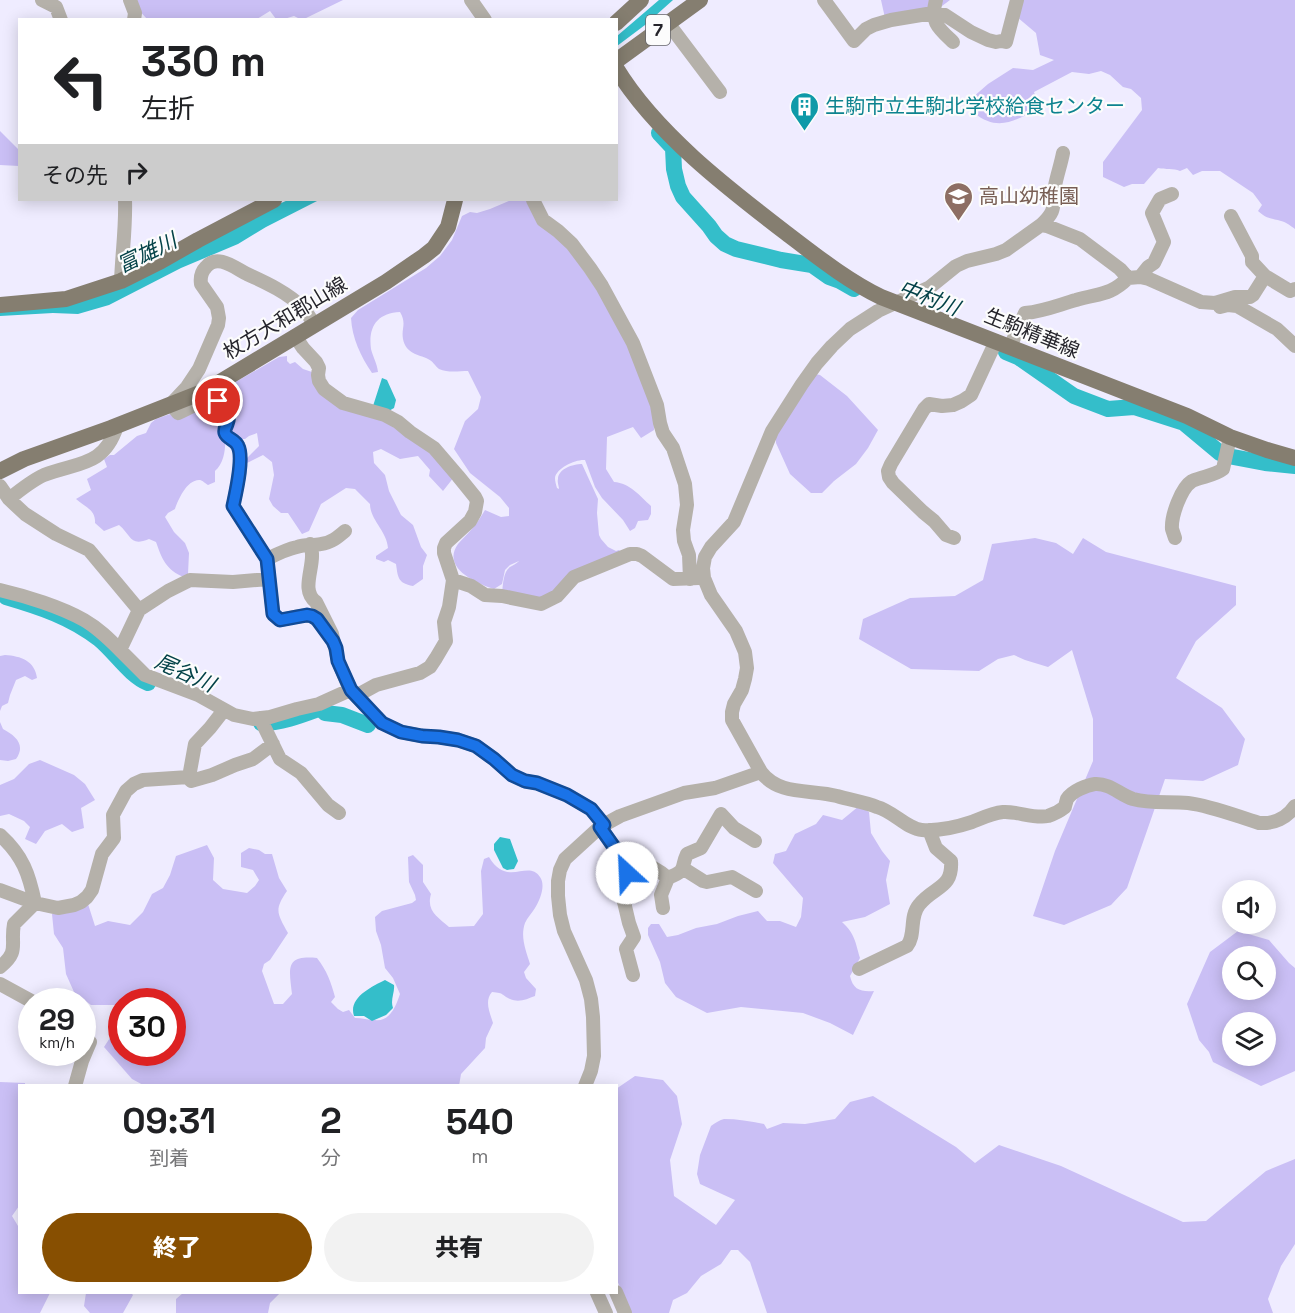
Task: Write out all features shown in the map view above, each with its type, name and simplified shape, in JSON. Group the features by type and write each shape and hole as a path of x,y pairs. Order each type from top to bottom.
{"main road":[{"name":"7","path":"618,21 641,0"},
{"name":"7","path":"618,60 700,0"},
{"name":"生駒精華線","path":"618,71 640,103 661,125 731,189 769,220 888,307 1003,344 1187,416 1230,437 1295,458"},
{"path":"0,305 66,299 121,281 200,243 272,201"},
{"name":"枚方大和郡山線","path":"0,471 24,459 117,426 205,391 412,265 434,249 448,227 455,201"}],"street":[{"path":"42,0 56,7 60,18"},
{"path":"130,0 135,13 134,18"},
{"path":"471,0 483,18"},
{"path":"824,0 854,41 866,29 874,25 934,7"},
{"path":"934,7 971,32 988,40 1006,42 1017,0"},
{"path":"934,7 938,28 953,42"},
{"path":"668,23 720,92"},
{"path":"697,578 711,547 734,522 772,431 802,384 832,346 850,329 888,307 930,287 956,266 1006,250 1041,225 1053,209 1054,188 1063,153"},
{"path":"954,538 946,535 889,477 888,471 891,465 924,409 929,404 953,405 971,395 1003,344 1026,313 1046,310 1103,294 1154,263 1164,242 1152,213 1160,199 1172,194"},
{"path":"121,281 125,201"},
{"path":"534,201 543,220 572,244 590,268 633,343 657,405 663,433 673,448 685,484 687,505 683,530 684,541 697,578 728,618 744,652 747,668 742,690 734,704 732,720 766,779 777,786 803,792 825,793 878,807 919,830 960,825 1004,812 1046,816 1065,807 1067,799 1074,792 1092,784 1101,784 1131,798 1150,802 1190,803 1268,824 1287,816 1295,806"},
{"path":"1231,216 1252,256 1252,262 1265,276 1290,291 1295,289"},
{"path":"1041,225 1080,239 1134,277 1149,279 1209,306 1237,306 1277,329 1295,346"},
{"path":"200,243 208,261"},
{"path":"208,261 225,262 263,280 303,308 314,324"},
{"path":"208,261 202,271 201,284 217,307 218,326 199,369 187,387 171,404 178,413 209,400 218,401 229,413 225,434 239,447 240,462 233,506 267,559 275,617 280,620 307,615 317,619 333,641 338,661 353,693 382,723 401,732 458,740 476,746 512,775 577,800 591,809 614,847 628,859 641,862 662,872 668,878"},
{"path":"1201,302 1215,303 1235,297 1250,297 1265,276"},
{"path":"0,590 65,610 94,627 145,675 198,695 234,715 253,719 270,717 319,704 420,673 430,667 446,641 444,622 453,580 444,548 446,543 470,521 477,506 475,497 434,448 399,422 385,415 343,402 324,389 316,362 295,336"},
{"path":"9,499 32,481 77,466 98,456 106,449 117,426"},
{"path":"1175,538 1172,528 1178,500 1189,483 1217,474 1223,469 1230,437"},
{"path":"0,486 9,499 35,522 89,550 139,610"},
{"path":"267,559 285,550 310,544 320,545 335,540 345,531"},
{"path":"310,544 313,553 308,587 332,634 333,641"},
{"path":"453,580 471,586 484,595 544,603 557,596 574,577 630,554 642,556 673,579 697,578"},
{"path":"120,650 139,610 190,580 232,582 269,579"},
{"path":"0,890 58,909 74,905 87,897 92,890 102,854 114,838 113,815 126,791 143,780 189,777 195,744 224,710"},
{"path":"260,718 280,759 301,773 328,805 339,813"},
{"path":"191,781 212,776 253,759 273,744"},
{"path":"586,1084 594,1056 593,1017 591,999 564,931 558,896 558,880 565,859 602,826 620,816 684,793 715,788 761,772"},
{"path":"663,908 661,895 668,878 684,868 687,854 701,848 721,814 734,828 755,841"},
{"path":"859,969 907,946 910,942 913,915 917,907 949,880 952,873 951,861 936,848 929,830"},
{"path":"0,835 21,859 27,871 35,903"},
{"path":"628,859 624,902 634,937 626,949 633,975"},
{"path":"684,868 703,881 732,877 756,891"},
{"path":"0,966 9,959 13,951 14,924 35,903"},
{"path":"0,984 18,994"},
{"path":"76,1084 81,1066"},
{"path":"597,1294 606,1313"},
{"path":"616,1294 626,1313"}],"shaded area":[{"path":"137,0 343,0 306,18 294,16 275,18 270,11 259,18 146,18 136,7"},
{"path":"881,0 950,0 938,9 885,18"},
{"path":"1015,0 1295,0 1295,229 1285,222 1261,214 1258,211 1262,205 1253,193 1220,171 1202,171 1193,175 1187,168 1180,171 1158,168 1144,184 1124,187 1103,177 1103,162 1142,110 1141,98 1131,89 1123,87 1110,75 1101,71 1089,74 1072,72 1034,92 1039,108 1014,120 991,122 974,113 972,98 988,84 1013,68 1033,70 1054,60 1040,55 1036,33 1017,17"},
{"path":"0,131 18,149 18,166 0,165"},
{"path":"509,201 531,201 565,243 615,317 653,405 654,430 641,438 633,427 607,437 606,469 614,482 630,487 651,506 648,520 638,521 635,528 630,531 595,487 585,460 567,465 556,474 555,482 559,489 560,472 570,466 582,464 598,499 599,535 608,547 619,550 621,553 547,599 502,593 506,572 519,561 505,570 502,584 494,589 478,583 463,573 454,560 458,544 485,510 501,517 509,516 509,508 500,497 470,473 454,449 465,421 478,409 481,397 468,371 439,369 430,360 410,351 403,339 400,312 385,315 373,328 370,341 378,372 372,373 353,333 351,318 358,310 426,268 440,256 452,240 462,216 470,212 477,213"},
{"path":"287,356 290,364 295,362 303,369 312,372 317,385 377,416 431,452 454,477 443,491 429,476 430,470 418,456 400,459 381,449 373,452 374,463 385,475 389,491 401,515 413,525 421,547 427,555 423,566 423,579 413,586 400,579 396,564 388,560 384,562 376,559 376,556 388,548 387,542 370,504 355,489 346,488 321,504 309,531 302,534 288,513 281,513 269,499 274,475 272,462 263,455 247,463 246,459 259,446 257,433 245,439 235,439 229,435 229,426 213,395 279,357"},
{"path":"815,374 820,375 847,396 878,430 856,464 822,493 811,493 790,474 776,443 776,435"},
{"path":"210,404 222,408 225,432 225,450 220,465 215,471 215,482 208,485 200,480 191,483 187,486 175,509 165,517 174,532 185,543 189,553 188,574 184,577 173,571 166,563 156,542 149,539 135,541 119,525 104,531 95,523 92,512 76,499 91,490 87,479 107,467 104,459 114,455 137,436 146,433 156,419"},
{"path":"1035,538 1056,543 1073,554 1083,538 1106,552 1236,586 1236,605 1196,641 1176,678 1222,708 1245,739 1238,765 1203,781 1165,779 1127,888 1111,905 1064,925 1033,916 1055,851 1093,761 1093,719 1072,650 1048,667 1014,655 998,659 979,671 911,669 859,639 863,619 910,598 955,596 983,580 992,544"},
{"path":"0,656 26,660 33,667 37,678 32,680 25,676 16,680 8,703 2,706 0,711"},
{"path":"0,722 3,729 20,745 16,759 0,760"},
{"path":"40,760 74,775 85,784 95,800 81,808 84,828 72,832 62,824 45,831 36,844 25,839 30,827 24,821 9,814 0,816 0,785 14,779 29,764"},
{"path":"859,806 869,812 871,833 890,861 886,880 890,904 865,917 842,922 856,942 860,958 850,976 851,981 858,989 874,991 853,1035 803,1013 741,1007 707,1013 676,997 665,983 660,962 648,935 648,928 651,924 659,924 667,937 758,911 767,921 780,921 796,927 801,917 803,898 773,863 775,854 786,851 795,834 816,824 823,815 842,820"},
{"path":"207,845 214,858 213,880 223,889 247,893 259,880 253,870 241,867 241,853 249,848 272,854 279,878 287,891 278,912 288,933 270,960 264,964 262,971 274,1004 283,1004 292,994 290,970 294,961 317,958 332,986 335,997 331,1002 338,1009 343,1012 349,1010 355,1018 380,1020 388,1016 400,994 393,978 385,968 375,917 382,911 416,900 409,882 408,857 413,855 423,865 423,882 431,894 430,905 437,917 449,927 474,926 483,914 481,871 484,859 489,857 503,871 535,872 542,880 542,888 535,908 526,921 523,933 530,964 524,972 526,978 536,989 535,996 517,1001 492,992 488,1003 493,1023 486,1038 485,1048 461,1074 459,1084 141,1084 132,1079 121,1066 186,1066 186,988 108,988 108,1005 96,1005 96,988 72,988 66,974 63,948 54,934 52,914 68,913 88,904 95,926 108,921 130,925 143,912 152,894 163,888 176,856"},
{"path":"1234,934 1248,934 1269,940 1274,946 1222,946 1222,1000 1276,1000 1276,948 1295,968 1295,1071 1261,1086 1213,1062 1209,1052 1199,1040 1187,1004 1210,952"},
{"path":"635,1076 663,1080 677,1096 682,1124 670,1160 674,1196 716,1225 735,1200 700,1184 697,1174 700,1155 711,1126 724,1119 764,1124 767,1129 783,1123 805,1124 835,1119 850,1102 873,1096 956,1147 975,1163 999,1145 1061,1166 1183,1222 1206,1221 1266,1171 1295,1159 1295,1244 1281,1266 1268,1299 1273,1313 767,1313 750,1262 738,1250 731,1250 721,1264 701,1276 687,1293 673,1300 669,1313 630,1313 618,1283 618,1088"},
{"path":"0,1082 25,1083 18,1084 18,1207 12,1216 18,1225 18,1294 50,1294 40,1313 0,1313"},
{"path":"86,1294 133,1295 123,1313 90,1313 84,1306"},
{"path":"182,1294 279,1294 270,1303 268,1313 176,1313 176,1299"}],"water":[{"path":"659,0 673,0 618,45 618,35"},
{"path":"286,201 317,201 238,244 181,268 109,305 78,314 0,316 0,310 45,307"},
{"path":"382,378 387,380 396,400 394,408 387,412 373,406"},
{"path":"500,837 510,839 518,861 514,869 503,868 494,850 494,844"},
{"path":"385,980 394,985 393,1008 386,1015 372,1021 364,1016 354,1016 354,1004 357,999 367,990"}],"waterway":[{"name":"中村川","path":"659,133 673,148 674,169 683,197 725,244 781,260 812,265 829,277 854,289"},
{"name":"中村川","path":"1006,352 1018,357 1074,396 1108,409 1134,407 1184,423 1220,453 1228,456 1295,466"},
{"name":"尾谷川","path":"6,597 43,609 88,631 135,675 148,683"},
{"name":"尾谷川","path":"261,723 284,720 321,708 325,713 342,715 368,725"}],"place":[{"name":"生駒市立生駒北学校給食センター","path":"804,132"},
{"name":"高山幼稚園","path":"958,222"}],"route":[{"path":"218,401 229,413 225,434 239,447 240,462 233,506 267,559 275,617 280,620 307,615 317,619 333,641 338,661 351,690 382,723 401,732 458,740 476,746 512,775 567,795 591,809 604,825 600,827 614,847 628,859 627,873"}],"water label":[{"name":"富雄川","path":"147,253"}]}
